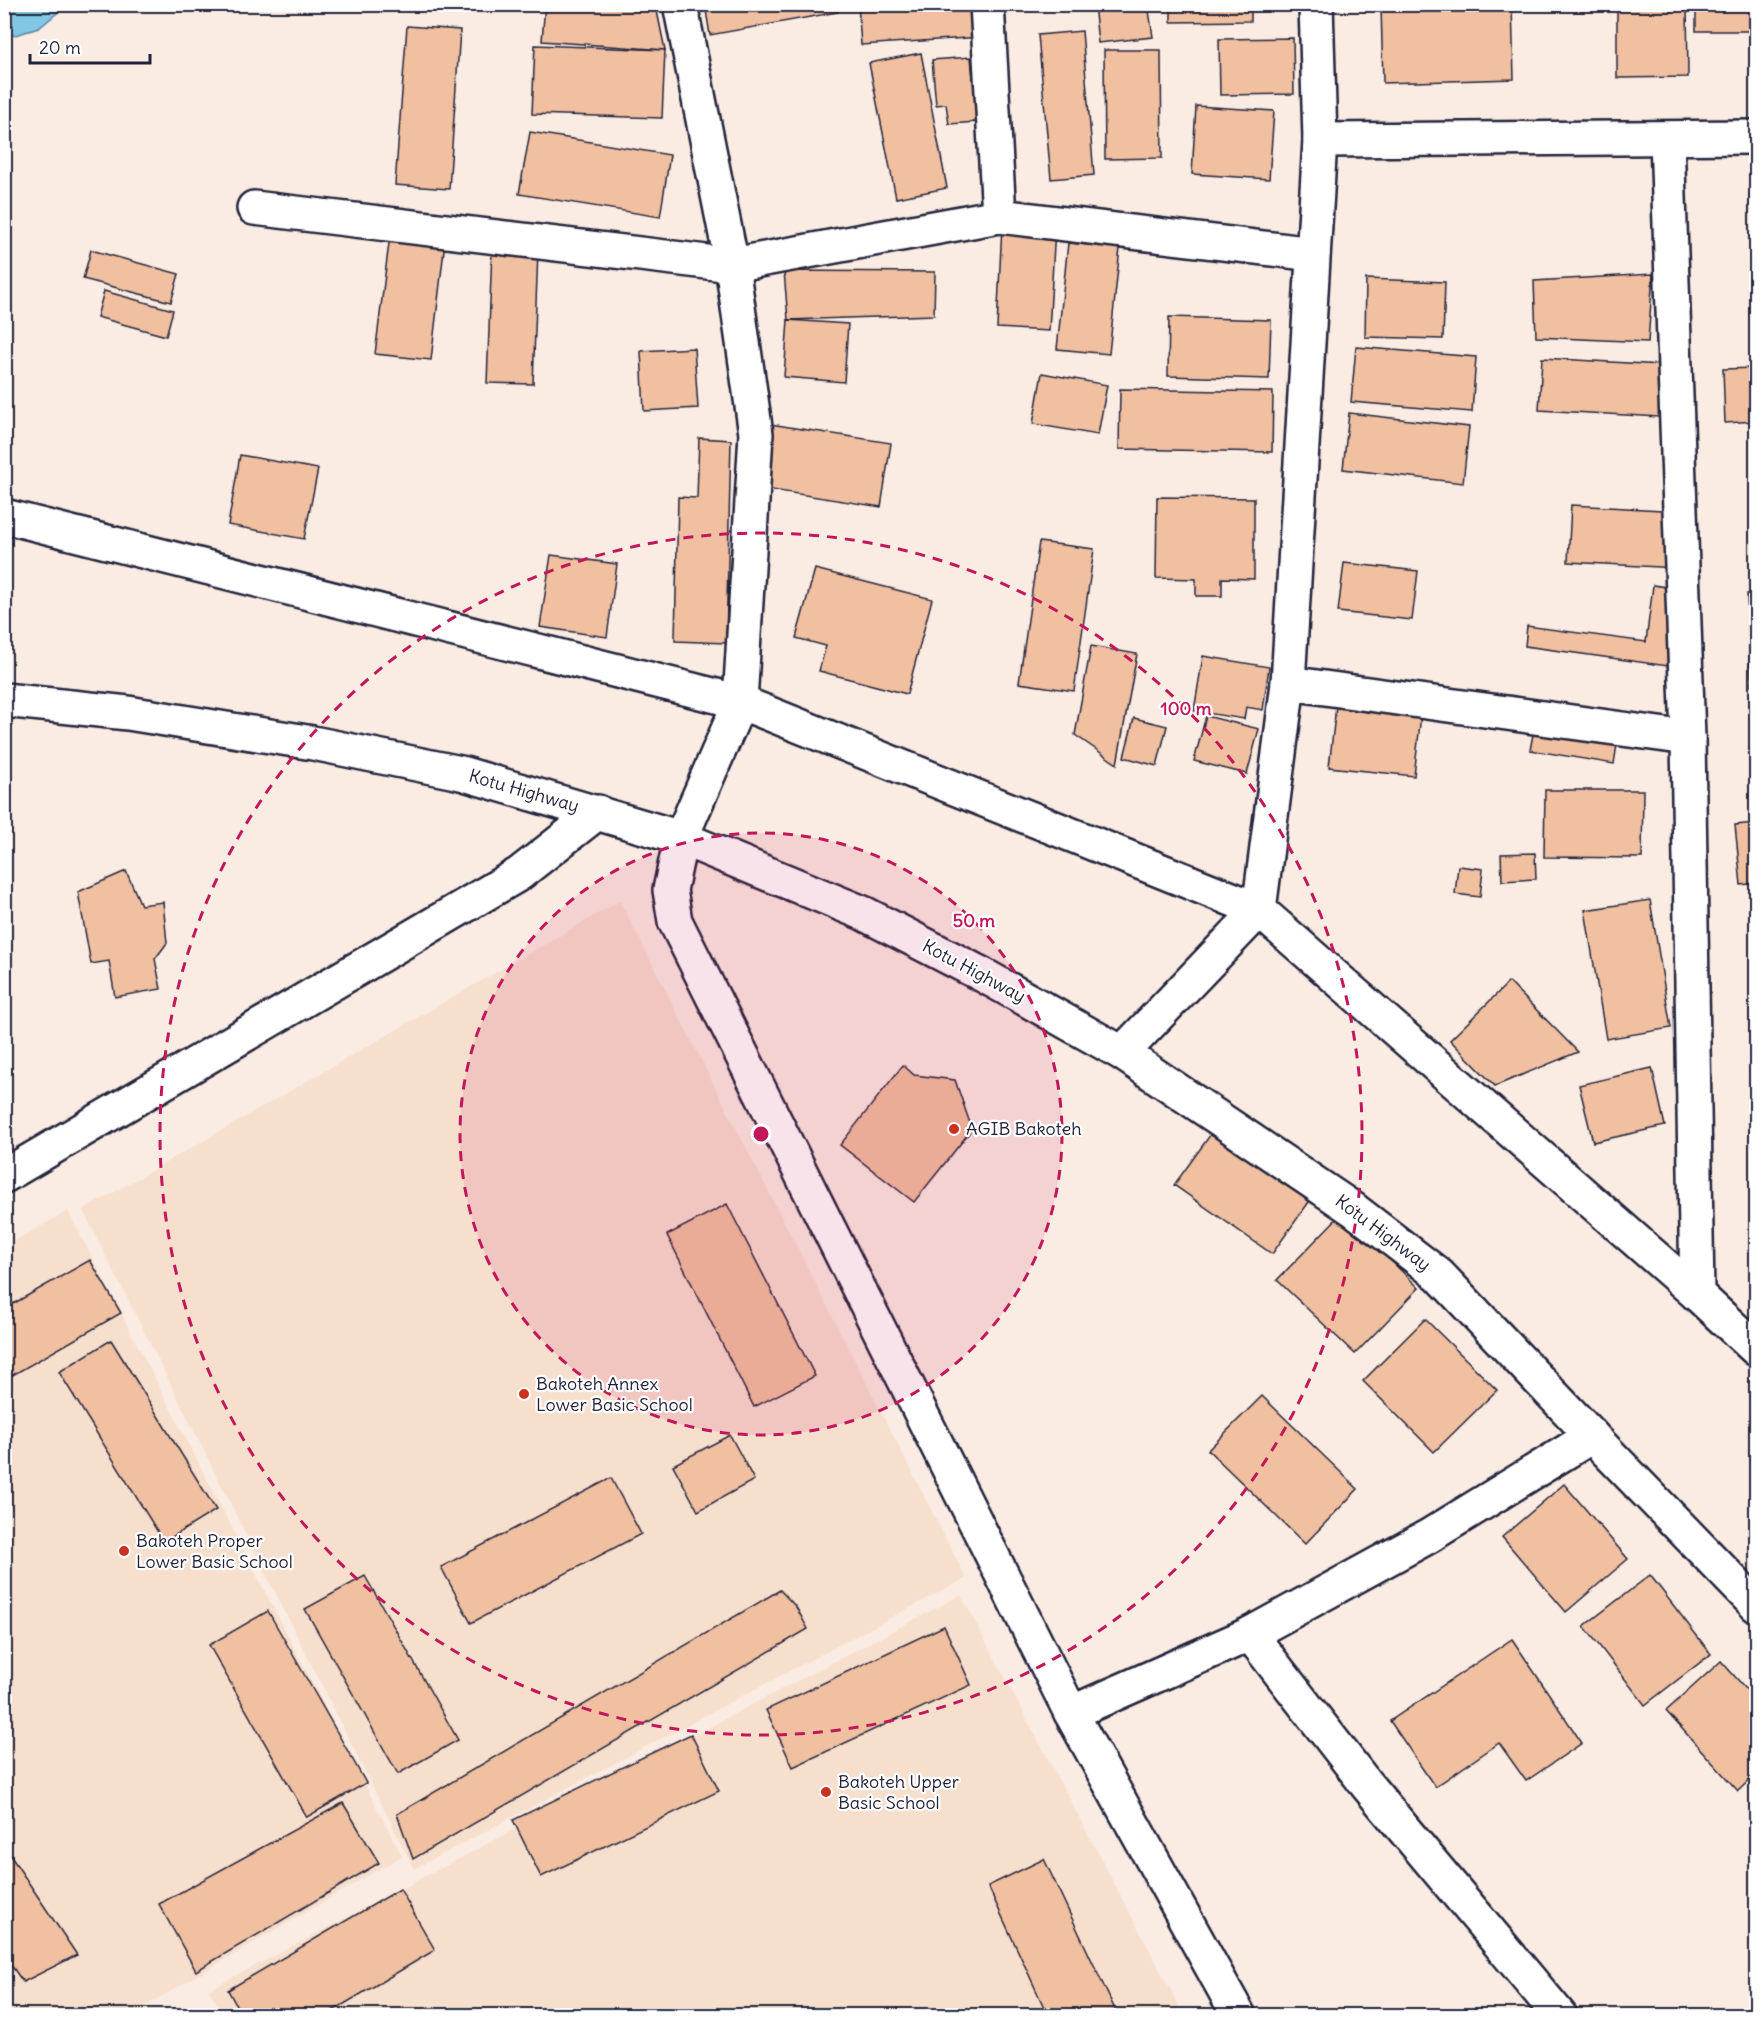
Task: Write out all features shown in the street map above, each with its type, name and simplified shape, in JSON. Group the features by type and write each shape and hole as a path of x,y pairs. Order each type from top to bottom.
{"street":[{"path":"680,4 732,266 756,434 740,702 681,838 670,890 675,921 1071,1713 1239,2016"},
{"path":"987,4 999,216"},
{"path":"1122,1053 1259,910 1288,682 1320,140 1316,4"},
{"path":"1320,140 1756,137"},
{"path":"1666,139 1688,738 1697,1294"},
{"path":"254,208 732,266 999,216 1313,254"},
{"path":"4,516 740,702 1259,910 1697,1294 1756,1349"},
{"path":"1288,682 1688,738"},
{"name":"Kotu Highway","path":"4,700 128,713 313,743 462,773 681,838 863,913 982,975 1122,1053 1353,1209 1439,1275 1592,1437 1756,1605"},
{"path":"4,1176 519,874 598,812"},
{"path":"1071,1713 1250,1634 1429,1536 1592,1437"},
{"path":"1250,1634 1366,1784 1560,2016"}],"shaded area":[{"name":"Bakoteh Annex Lower Basic School","path":"620,901 966,1578 414,1869 83,1210"},
{"name":"Bakoteh Proper Lower Basic School","path":"68,1211 402,1856 130,2015 5,2016 5,1246"},
{"name":"Bakoteh Upper Basic School","path":"961,1595 1184,2015 224,2016 209,1990"}],"water":[{"path":"5,4 67,5 39,28 5,38"}],"building":[{"path":"545,4 578,4 657,11 665,50 542,41"},
{"path":"705,4 837,4 838,12 710,35"},
{"path":"858,4 980,4 982,37 861,45"},
{"path":"1094,4 1148,4 1153,37 1098,43"},
{"path":"1171,4 1251,4 1251,21 1171,22"},
{"path":"1512,4 1514,79 1383,83 1381,6"},
{"path":"1617,4 1687,4 1688,77 1617,78"},
{"path":"1696,4 1756,4 1756,31 1696,31"},
{"path":"407,26 460,30 449,189 395,185"},
{"path":"1082,31 1094,175 1051,179 1038,35"},
{"path":"1293,38 1294,94 1220,95 1219,39"},
{"path":"535,45 665,50 662,118 532,114"},
{"path":"1104,50 1161,50 1162,158 1105,159"},
{"path":"921,53 947,188 896,198 869,63"},
{"path":"971,57 977,122 949,124 946,104 936,105 932,60"},
{"path":"1196,106 1274,111 1269,179 1192,174"},
{"path":"530,132 670,155 660,217 519,194"},
{"path":"1002,225 1055,228 1049,331 997,328"},
{"path":"391,227 446,233 431,360 375,354"},
{"path":"1068,243 1120,248 1109,354 1057,349"},
{"path":"492,249 538,250 533,384 487,383"},
{"path":"91,250 179,274 171,302 83,279"},
{"path":"784,271 935,272 934,315 788,320"},
{"path":"1653,274 1648,342 1536,337 1534,281"},
{"path":"1366,279 1445,282 1443,339 1365,337"},
{"path":"104,291 173,310 166,336 97,317"},
{"path":"1169,317 1271,320 1269,379 1168,376"},
{"path":"788,320 848,324 844,382 784,377"},
{"path":"1356,347 1476,357 1472,412 1351,402"},
{"path":"694,348 698,408 644,411 641,351"},
{"path":"4,352 10,353 4,373"},
{"path":"1542,358 1661,365 1659,417 1539,410"},
{"path":"1756,368 1756,421 1725,423 1723,369"},
{"path":"1042,373 1107,385 1098,435 1033,424"},
{"path":"1120,389 1273,392 1272,452 1119,449"},
{"path":"1349,413 1469,427 1463,483 1343,469"},
{"path":"770,424 891,443 881,507 759,488"},
{"path":"699,438 731,440 726,643 675,641 678,497 697,498"},
{"path":"240,455 318,469 304,539 228,525"},
{"path":"1157,497 1254,498 1254,579 1222,578 1222,596 1196,596 1196,579 1156,578"},
{"path":"1571,505 1680,511 1677,568 1568,562"},
{"path":"1039,542 1094,549 1074,691 1019,683"},
{"path":"551,555 617,564 607,637 540,627"},
{"path":"1344,563 1418,571 1412,620 1338,612"},
{"path":"815,569 932,599 907,694 819,671 826,646 796,638"},
{"path":"1653,585 1679,589 1668,666 1525,646 1527,626 1646,642"},
{"path":"1747,594 1756,594 1756,686 1751,686"},
{"path":"1091,646 1137,654 1117,764 1075,735"},
{"path":"1203,656 1269,667 1263,710 1246,707 1244,719 1194,711"},
{"path":"1336,706 1421,715 1414,776 1329,767"},
{"path":"1206,716 1259,729 1247,774 1194,761"},
{"path":"1134,718 1167,726 1157,766 1124,757"},
{"path":"1535,724 1618,738 1614,764 1530,750"},
{"path":"1545,790 1643,790 1642,858 1544,857"},
{"path":"1756,823 1756,883 1741,885 1735,825"},
{"path":"1535,853 1536,879 1502,881 1501,854"},
{"path":"1458,866 1483,869 1480,897 1455,894"},
{"path":"126,871 141,905 163,902 167,943 155,959 161,989 115,997 109,961 91,964 78,892"},
{"path":"1650,900 1671,1028 1606,1039 1585,910"},
{"path":"1509,982 1578,1052 1495,1086 1450,1040"},
{"path":"903,1065 914,1075 955,1080 972,1129 914,1202 840,1145"},
{"path":"1652,1068 1665,1126 1593,1142 1579,1085"},
{"path":"1216,1127 1314,1195 1272,1254 1174,1185"},
{"path":"727,1204 815,1376 754,1407 667,1235"},
{"path":"1342,1213 1419,1288 1355,1354 1277,1280"},
{"path":"90,1260 121,1313 4,1380 4,1309"},
{"path":"1425,1319 1497,1390 1434,1452 1363,1381"},
{"path":"111,1340 216,1510 164,1542 59,1372"},
{"path":"1262,1396 1358,1489 1305,1544 1208,1450"},
{"path":"730,1435 754,1480 698,1511 673,1465"},
{"path":"611,1478 641,1534 471,1623 441,1567"},
{"path":"1564,1484 1628,1559 1566,1612 1502,1537"},
{"path":"1650,1575 1711,1654 1645,1705 1584,1626"},
{"path":"365,1576 458,1740 398,1774 305,1609"},
{"path":"780,1590 796,1607 808,1629 413,1859 397,1814"},
{"path":"268,1611 366,1783 307,1817 209,1645"},
{"path":"944,1626 971,1685 793,1767 766,1710"},
{"path":"1512,1639 1582,1743 1526,1781 1499,1743 1435,1787 1390,1721"},
{"path":"1721,1661 1756,1700 1756,1774 1738,1791 1666,1711"},
{"path":"691,1734 719,1791 541,1877 513,1820"},
{"path":"343,1803 379,1863 196,1971 159,1904"},
{"path":"4,1846 77,1955 23,1982 4,1955"},
{"path":"1044,1859 1118,2016 1048,2016 988,1886"},
{"path":"400,1889 435,1950 324,2016 242,2016 228,1990"},
{"path":"1756,2006 1756,2016 1729,2016"}],"place":[{"name":"AGIB Bakoteh","path":"954,1129"},
{"name":"Bakoteh Annex Lower Basic School","path":"524,1394"},
{"name":"Bakoteh Proper Lower Basic School","path":"124,1551"},
{"name":"Bakoteh Upper Basic School","path":"826,1792"}]}
